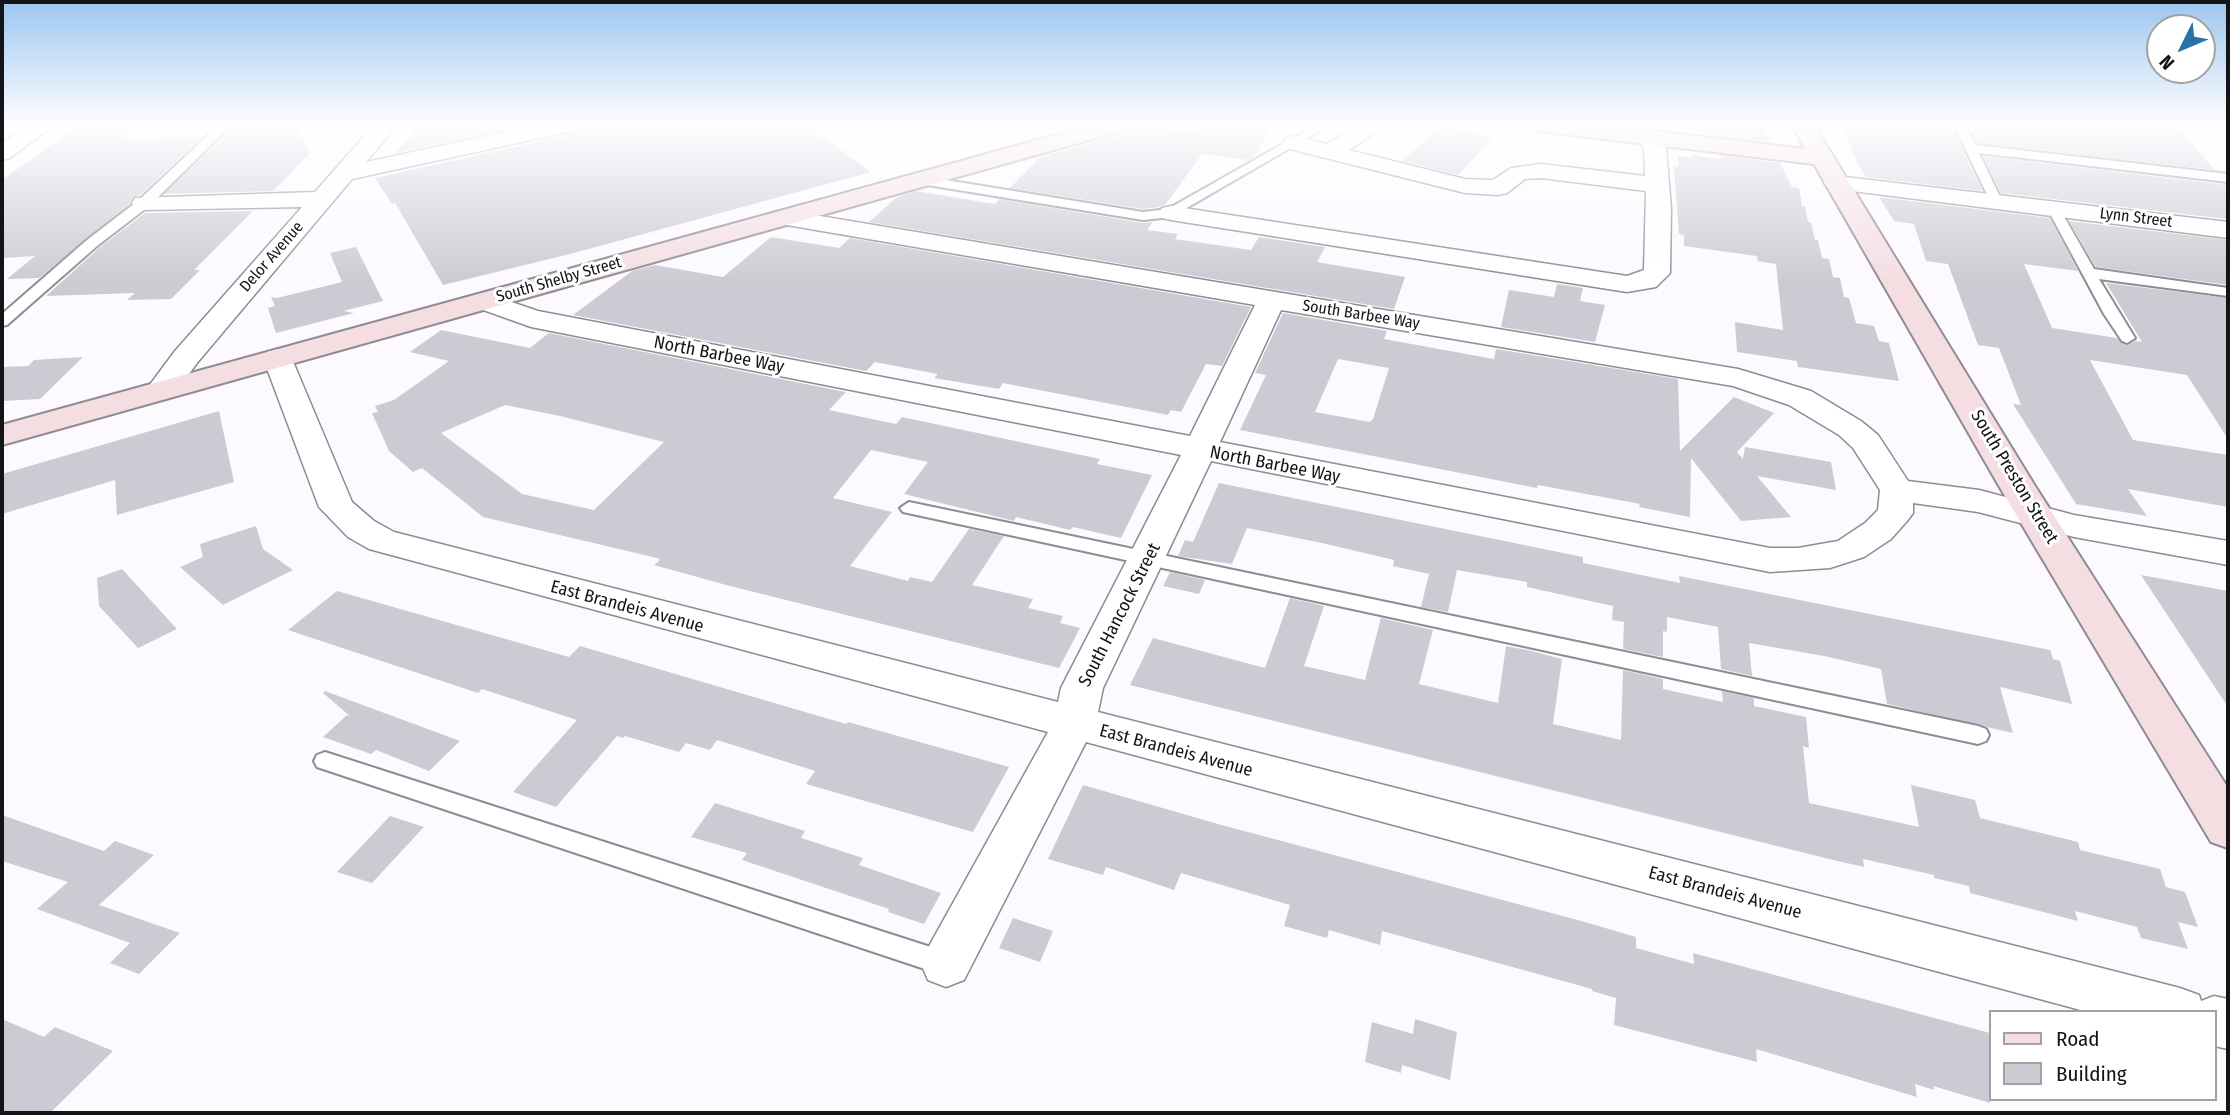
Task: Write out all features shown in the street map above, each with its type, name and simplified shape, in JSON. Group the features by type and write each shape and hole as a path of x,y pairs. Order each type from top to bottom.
{"main road":[{"name":"South Shelby Street","path":"2,435 932,177"},
{"name":"South Preston Street","path":"1834,177 2036,516 2228,828"}],"street":[{"name":"Delor Avenue","path":"161,390 341,177"},
{"path":"1429,177 1465,186 1498,188 1513,177"},
{"path":"1588,177 1658,186"},
{"path":"1171,213 1627,284 1646,281 1657,273 1657,177"},
{"name":"Lynn Street","path":"1868,177 1996,201 2228,230"},
{"path":"144,203 321,199"},
{"name":"South Barbee Way","path":"784,218 1653,362 1764,384 1800,398 1850,428 1866,442 1897,490"},
{"name":"South Hancock Street","path":"946,964 1074,724 1082,688 1148,558 1272,300"},
{"name":"North Barbee Way","path":"485,301 531,318 1770,560 1830,556 1851,549 1878,531 1895,513 1897,490"},
{"name":"East Brandeis Avenue","path":"278,358 337,507 360,529 383,541 2172,1010"},
{"path":"1897,490 1979,501 2074,526 2228,553"}],"lane":[{"path":"2,322 92,243 144,203 171,177"},
{"path":"921,180 1143,216 1171,213 1234,177"},
{"path":"1985,177 1996,201"},
{"path":"2053,208 2127,338"},
{"path":"2089,274 2228,292"},
{"path":"909,508 1978,735"},
{"path":"325,761 946,964"}],"building":[{"path":"6,177 159,177 39,278 7,279 35,256 2,258 2,180"},
{"path":"181,177 287,177 273,191 164,194"},
{"path":"853,177 570,254 443,285 395,203 392,204 375,178"},
{"path":"1021,177 1185,177 1165,205 1143,209 1010,188"},
{"path":"1675,177 1787,177 1792,187 1799,188 1802,206 1805,206 1808,222 1811,222 1815,240 1818,240 1822,258 1829,259 1833,277 1840,278 1844,297 1849,298 1856,323 1874,326 1879,341 1889,343 1899,381 1798,367 1797,361 1737,352 1735,322 1783,330 1776,264 1758,261 1757,256 1684,246 1684,235 1679,234"},
{"path":"1866,177 1975,177 1982,191"},
{"path":"1993,177 2161,177 2228,185 2228,219 2001,193"},
{"path":"916,191 995,204 999,199 1143,223 1153,222 1147,230 1178,234 1175,239 1251,250 1259,237 1325,247 1317,262 1405,277 1394,309 869,222 897,197"},
{"path":"1879,197 2050,218 2078,271 2024,264 2052,328 2117,338 2126,345 2142,342 2106,283 2228,298 2228,439 2187,375 2090,360 2133,440 2228,455 2228,507 2128,489 2147,516 2076,504 2013,404 2021,405 1999,348 1978,345 1948,264 1926,261 1914,224 1894,221"},
{"path":"253,211 194,270 200,270 171,299 127,300 135,293 46,296 99,248 145,213"},
{"path":"2069,221 2228,240 2228,285 2096,267"},
{"path":"771,237 839,248 850,238 1251,307 1222,366 1206,364 1181,412 1171,410 1168,415 1003,383 999,389 934,378 938,374 875,362 866,371 573,315 632,271 655,265 723,277"},
{"path":"356,247 383,301 343,311 354,313 276,333 268,308 275,306 271,297 277,298 342,282 330,253"},
{"path":"1557,284 1583,288 1580,301 1605,305 1595,342 1501,327 1509,290 1554,297"},
{"path":"1283,313 1387,331 1384,339 1494,359 1496,349 1678,379 1680,451 1734,397 1774,413 1737,452 1743,459 1745,447 1831,462 1836,490 1757,476 1791,517 1741,521 1691,458 1690,517 1639,507 1640,504 1538,485 1537,488 1240,430 1266,375 1255,373","holes":["1338,359 1389,368 1370,422 1315,412"]},
{"path":"441,330 530,348 549,333 846,392 829,410 896,424 902,417 1100,459 1097,464 1152,475 1121,538 1073,527 1070,530 1016,517 1014,521 904,494 928,462 871,450 833,498 892,512 850,566 908,581 910,577 932,582 969,529 1004,536 972,585 1033,599 1028,608 1063,616 1060,623 1080,628 1059,668 730,586 654,565 660,560 657,558 483,517 422,468 413,472 389,451 372,413 378,412 375,406 394,400 449,361 410,352","holes":["505,405 664,442 594,510 522,494 441,433"]},
{"path":"83,357 40,399 2,401 2,367 28,366 34,360"},
{"path":"219,411 234,482 117,515 115,480 2,514 2,474"},
{"path":"1219,483 1583,557 1583,563 1680,583 1679,576 2050,650 2053,659 2060,661 2072,704 2000,687 2013,733 1887,704 1881,669 1824,656 1749,643 1752,676 1721,669 1718,627 1667,617 1667,632 1663,631 1663,657 1623,649 1624,622 1612,620 1613,606 1527,587 1527,582 1457,570 1448,612 1421,607 1429,574 1393,566 1394,560 1247,528 1232,564 1178,556 1185,540 1193,542"},
{"path":"256,526 263,549 293,570 223,605 180,567 203,557 200,544"},
{"path":"122,569 177,629 138,648 99,606 97,578"},
{"path":"1170,572 1205,580 1199,594 1163,586"},
{"path":"2141,575 2228,591 2228,707"},
{"path":"337,591 569,657 580,646 846,724 848,722 1009,767 973,832 806,784 815,771 717,740 710,750 686,743 679,752 617,736 556,807 513,792 577,720 482,689 478,693 288,630"},
{"path":"1290,598 1324,606 1304,666 1365,680 1381,618 1433,630 1419,684 1498,703 1506,646 1532,651 1562,659 1553,724 1621,740 1623,670 1663,679 1663,689 1723,702 1722,691 1754,698 1754,706 1806,717 1809,748 1803,746 1809,803 1919,827 1911,785 1975,800 1980,818 2078,842 2080,850 2160,869 2166,887 2185,892 2198,927 2178,922 2188,949 2141,938 2137,927 2075,911 2078,921 1970,893 1969,886 1934,878 1934,875 1863,859 1864,867 1829,859 1130,685 1153,638 1265,668"},
{"path":"325,691 460,741 429,771 376,750 371,754 323,737 347,715 350,716 323,693"},
{"path":"1083,785 1585,922 1636,937 1636,948 1694,964 1693,953 1988,1032 1990,1103 1933,1086 1934,1090 1915,1084 1917,1097 1756,1049 1757,1062 1614,1025 1616,998 1592,989 1382,931 1380,945 1329,930 1327,938 1284,926 1290,905 1181,873 1174,890 1106,867 1103,875 1048,859"},
{"path":"715,803 805,831 801,838 863,858 859,865 941,893 924,924 888,912 889,909 742,860 747,853 691,837"},
{"path":"2,815 104,851 115,841 154,855 99,905 180,933 139,974 110,963 130,943 37,909 68,882 2,861"},
{"path":"390,816 424,827 372,883 337,872"},
{"path":"1013,918 1053,931 1040,962 999,948"},
{"path":"2,1019 44,1037 55,1027 113,1051 50,1113 2,1113"},
{"path":"1415,1019 1457,1032 1450,1080 1402,1065 1401,1073 1365,1062 1372,1022 1413,1034"}]}
